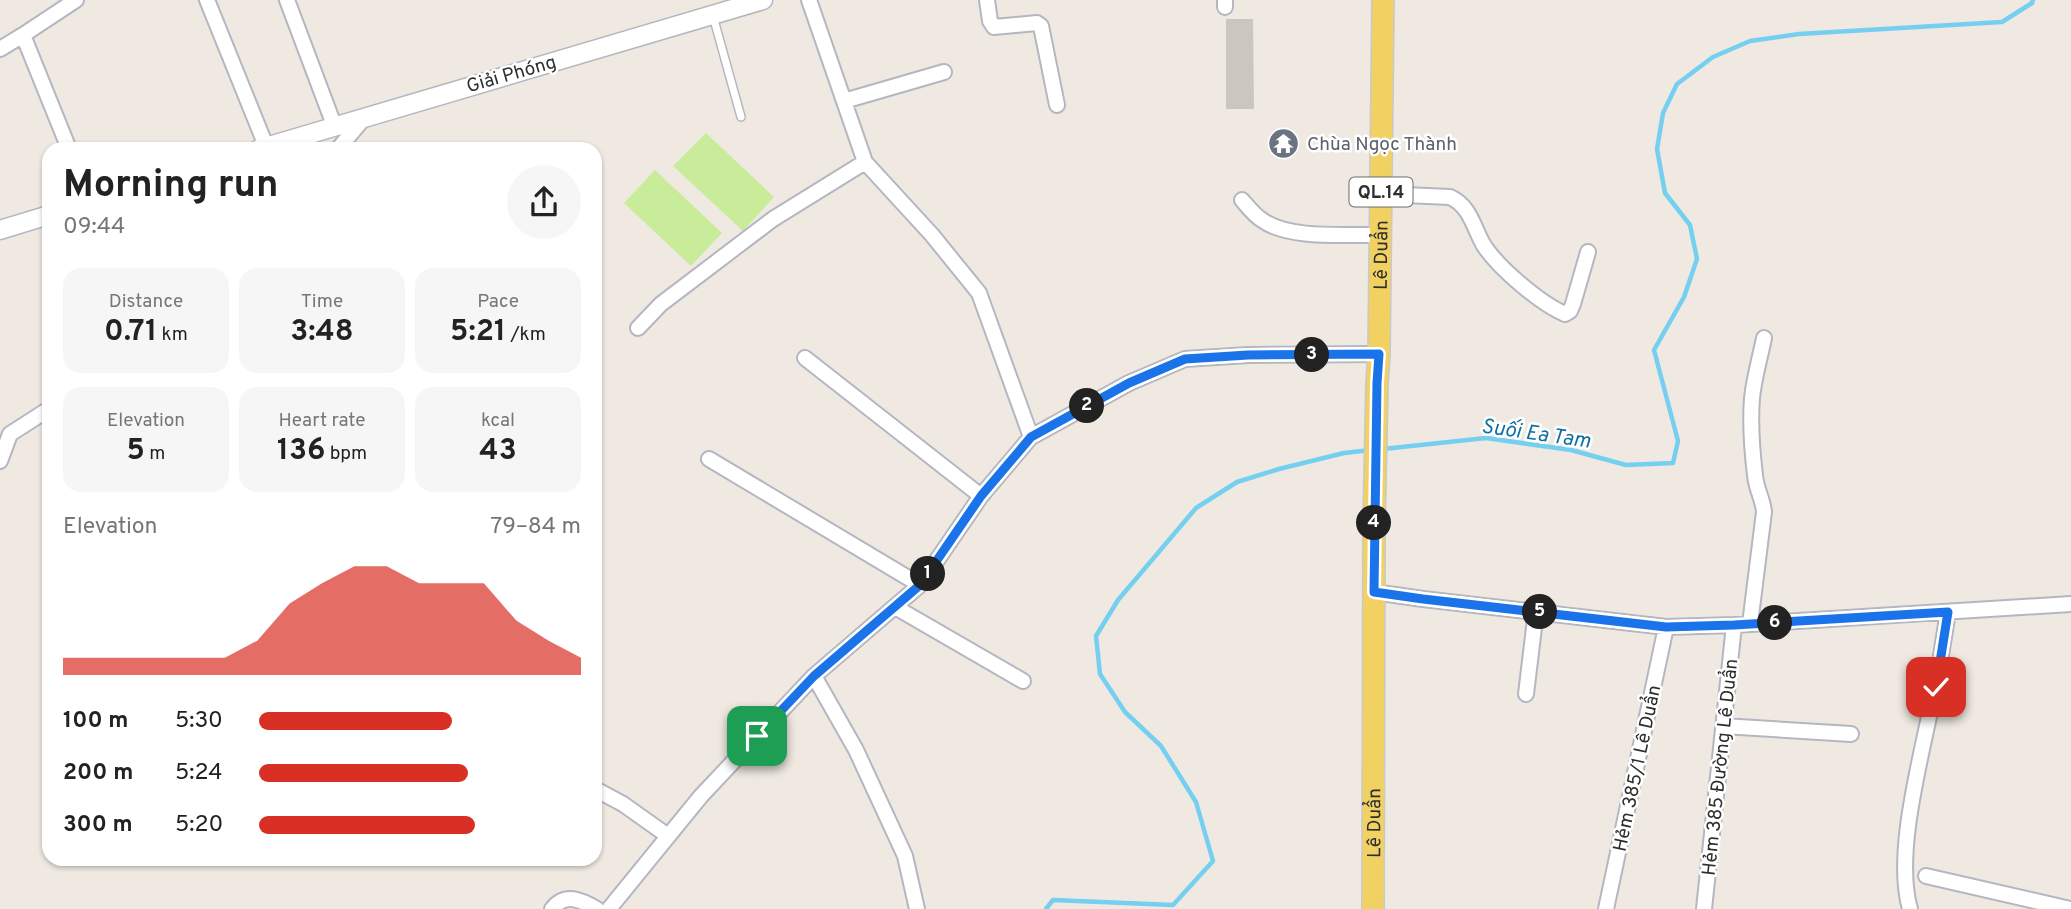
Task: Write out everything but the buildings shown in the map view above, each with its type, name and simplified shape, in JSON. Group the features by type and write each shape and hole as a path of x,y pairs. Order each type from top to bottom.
{"main road":[{"name":"Lê Duẩn","path":"1373,909 1374,526 1383,0"}],"street":[{"path":"0,49 76,0"},
{"path":"207,0 260,142"},
{"path":"287,0 334,125"},
{"name":"Giải Phóng","path":"281,142 713,14 744,2 764,0"},
{"path":"809,0 865,162 932,235 979,293 1031,437"},
{"path":"987,0 990,21 994,27 1037,23 1041,26 1058,105"},
{"path":"23,35 66,142"},
{"path":"844,101 944,72"},
{"path":"344,142 366,116"},
{"path":"638,328 662,304 773,219 865,162"},
{"path":"1381,194 1450,197 1458,201 1466,207 1483,244 1493,256 1536,297 1565,314 1573,304 1588,252"},
{"path":"1242,200 1262,220 1278,228 1294,232 1380,235"},
{"path":"0,230 42,217"},
{"path":"1750,624 1763,512 1755,478 1752,397 1764,338"},
{"path":"609,909 701,796 814,676 920,585 981,496 1031,437 1129,383 1185,359 1248,355 1379,354"},
{"path":"805,358 981,496"},
{"path":"0,461 10,434 42,413"},
{"path":"709,459 920,585"},
{"path":"1374,592 1666,627 2071,604"},
{"path":"895,607 1023,681"},
{"path":"1526,694 1536,611"},
{"path":"1910,909 1904,863 1948,612"},
{"name":"Hẻm 385 Đường Lê Duẩn","path":"1704,909 1734,625"},
{"name":"Hẻm 385/1 Lê Duẩn","path":"1606,909 1666,627"},
{"path":"814,676 856,750 905,856 917,909"},
{"path":"1723,726 1851,734"},
{"path":"602,793 623,804 668,836"},
{"path":"1926,876 2070,905"},
{"path":"552,909 564,899 572,898 597,909"}],"lane":[{"path":"713,14 741,117"}],"green space":[{"path":"706,133 774,197 743,231 673,166"},
{"path":"655,170 722,233 691,266 624,203"}],"waterway":[{"name":"Suối Ea Tam","path":"1383,449 1486,438 1571,450 1626,465 1673,463 1678,441 1654,350 1684,297 1697,259 1690,225 1665,193 1657,149 1663,113 1677,84 1713,57 1750,41 1799,34 2002,22 2033,0"},
{"name":"Suối Ea Tam","path":"1046,909 1053,900 1173,905 1213,861 1196,802 1161,746 1125,712 1100,674 1096,636 1118,600 1196,508 1237,482 1344,453 1371,450"}],"place":[{"name":"Chùa Ngọc Thành","path":"1284,143"}],"route":[{"path":"757,736 814,676 920,585 981,496 1031,437 1129,383 1185,359 1248,355 1379,354 1374,592 1666,627 1948,612 1936,687"}]}
